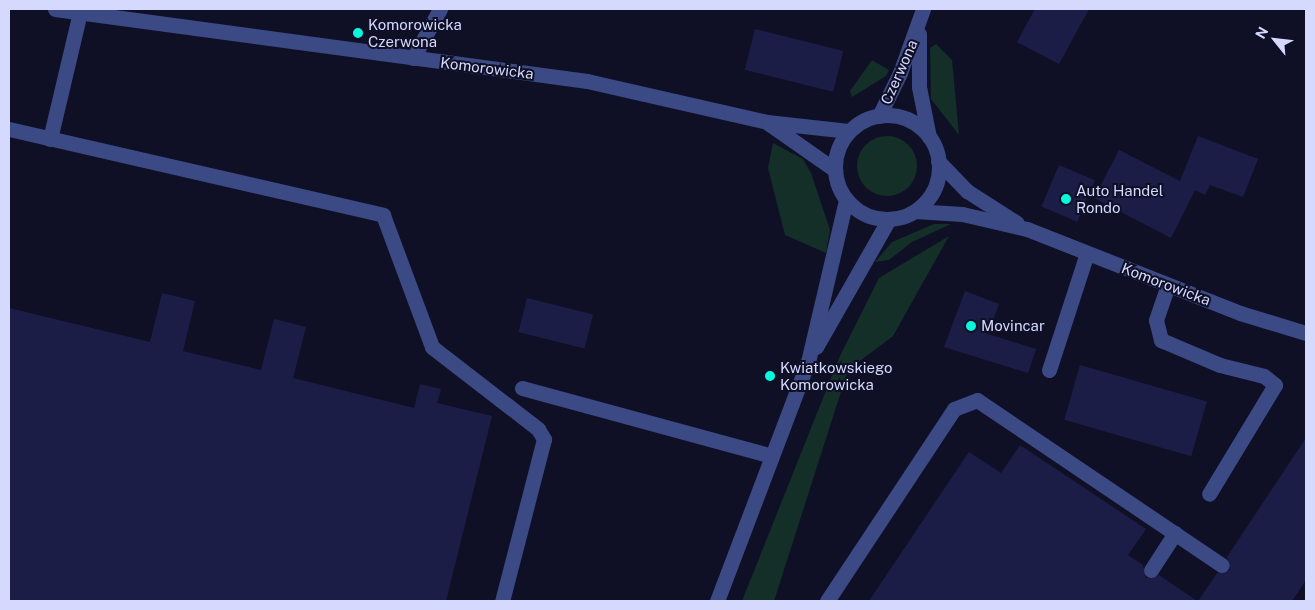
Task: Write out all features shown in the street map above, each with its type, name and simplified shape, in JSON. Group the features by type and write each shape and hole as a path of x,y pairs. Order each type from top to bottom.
{"street":[{"name":"Komorowicka","path":"55,9 587,81 767,122 850,131"},
{"path":"412,58 440,9"},
{"name":"Czerwona","path":"879,116 918,27 923,9"},
{"path":"50,139 80,12"},
{"name":"Czerwona","path":"918,27 919,87 929,137"},
{"path":"879,116 907,119 929,137 938,161 934,189 915,211 889,219 858,211 846,200 835,170 838,149 850,131 879,116"},
{"name":"Komorowicka","path":"767,122 835,170"},
{"path":"9,129 383,215 432,347 538,428 544,439 502,601"},
{"name":"Komorowicka","path":"938,161 967,191 1027,229"},
{"path":"716,601 808,362 846,200"},
{"name":"Komorowicka","path":"915,211 962,214 1027,229 1168,285 1306,333"},
{"path":"808,362 889,219"},
{"path":"1049,370 1087,253"},
{"path":"1168,285 1156,320 1161,340 1220,365 1264,376 1275,386 1209,494"},
{"path":"522,388 772,456"},
{"path":"827,601 954,409 977,400 1222,565"},
{"path":"1151,570 1175,533"}],"green space":[{"path":"936,44 952,60 959,135 931,99 930,48"},
{"path":"872,60 889,70 886,76 852,97 850,91"},
{"path":"881,136 893,136 904,141 912,149 917,160 915,178 904,191 893,196 881,196 870,191 862,183 857,172 857,160 862,149 870,141"},
{"path":"773,143 803,159 811,173 830,230 826,253 785,235 768,168"},
{"path":"934,224 951,224 912,242 889,260 875,262 892,242"},
{"path":"949,236 893,336 848,370 774,601 742,601 839,358 879,278"}],"building":[{"path":"1035,9 1089,9 1059,64 1017,42"},
{"path":"755,29 843,51 833,92 745,70"},
{"path":"1198,136 1258,159 1243,197 1210,185 1205,195 1195,190 1171,238 1094,198 1119,150 1180,181"},
{"name":"Auto Handel Rondo","path":"1059,165 1095,180 1077,222 1041,206"},
{"name":"Movincar","path":"965,291 999,304 988,334 1036,349 1028,373 944,347"},
{"path":"162,293 195,301 183,351 261,370 274,319 306,327 293,378 414,408 420,384 441,389 437,403 492,416 446,601 9,601 9,308 150,342"},
{"path":"527,298 593,314 585,348 519,332"},
{"path":"1080,365 1207,401 1191,456 1064,420"},
{"path":"1306,438 1306,580 1292,601 1198,601 1217,573 1230,570 1227,557"},
{"path":"1020,445 1146,529 1128,555 1143,565 1146,578 1159,575 1197,601 869,601 969,452 1001,473"}],"place":[{"name":"Komorowicka Czerwona","path":"358,33"},
{"name":"Auto Handel Rondo","path":"1066,199"},
{"name":"Movincar","path":"971,326"},
{"name":"Kwiatkowskiego Komorowicka","path":"770,376"}]}
